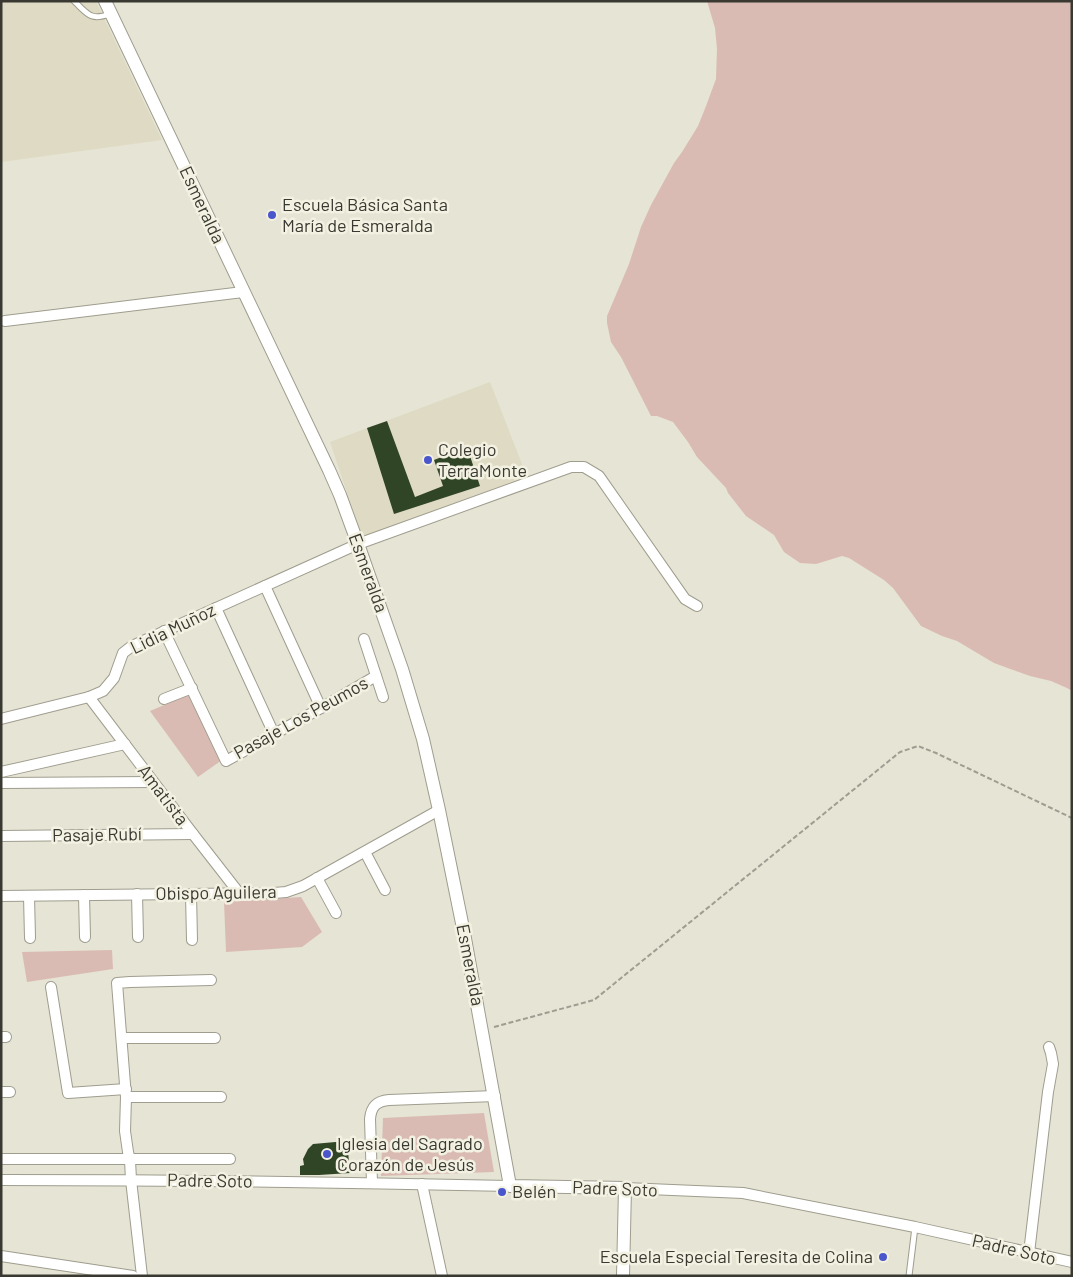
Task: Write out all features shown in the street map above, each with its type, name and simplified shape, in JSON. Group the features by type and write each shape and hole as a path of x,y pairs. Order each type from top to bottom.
{"street":[{"name":"Esmeralda","path":"105,1 329,470 358,544 402,669 413,704 439,810 495,1096 510,1186"},
{"path":"5,321 243,292"},
{"name":"Lidia Muñoz","path":"1,718 89,697 103,691 114,678 123,653 132,646 358,544 572,467 584,467 599,476 685,599 697,606"},
{"path":"265,586 321,708"},
{"path":"216,608 274,734"},
{"path":"164,631 192,688 164,699"},
{"path":"364,639 383,697"},
{"name":"Pasaje Los Peumos","path":"192,688 226,761 376,676"},
{"name":"Amatista","path":"89,697 239,893"},
{"path":"1,772 124,744"},
{"path":"1,784 153,782"},
{"name":"Obispo Aguilera","path":"1,896 286,892 317,878 439,810"},
{"name":"Pasaje Rubí","path":"1,836 192,834"},
{"path":"364,852 385,890"},
{"path":"317,878 336,913"},
{"path":"137,894 138,937"},
{"path":"191,894 192,940"},
{"path":"84,895 85,937"},
{"path":"29,896 30,938"},
{"path":"142,1276 130,1160 125,1132 126,1093 117,983 212,980"},
{"path":"51,987 68,1093 221,1096"},
{"path":"122,1038 215,1038"},
{"path":"1029,1253 1053,1064 1049,1047"},
{"path":"372,1183 370,1119 371,1110 376,1103 389,1100 495,1096"},
{"name":"Padre Soto","path":"1,1159 230,1159"},
{"name":"Padre Soto","path":"1,1180 372,1183 625,1188 743,1193 915,1227 1072,1262"},
{"path":"422,1184 442,1276"},
{"path":"622,1276 625,1188"},
{"path":"1,1256 133,1276"}],"lane":[{"path":"74,1 94,18 111,14"},
{"path":"908,1276 915,1227"}],"path":[{"path":"482,1031 594,1000 900,752 918,746 1072,818"}],"shaded area":[{"path":"1,1 96,1 162,140 1,162"},
{"path":"707,1 1072,1 1072,691 1051,681 1030,676 994,663 957,641 921,626 893,588 884,580 849,558 842,556 816,564 800,563 784,552 774,535 746,516 726,488 697,457 673,422 657,416 651,416 621,357 611,342 607,316 629,264 641,227 674,163 698,126 716,79 717,49 715,28"},
{"name":"Colegio TerraMonte","path":"490,382 527,477 363,540 330,442"},
{"path":"190,694 222,760 198,777 150,711"},
{"path":"301,897 322,932 302,947 226,952 224,902"},
{"path":"112,950 113,969 27,982 22,952"},
{"path":"484,1113 494,1172 381,1176 383,1118"}],"building":[{"path":"387,421 415,497 443,486 434,460 467,447 480,486 394,514 367,428"},
{"name":"Iglesia del Sagrado Corazón de Jesús","path":"347,1141 350,1173 300,1175 300,1166 304,1165 303,1159 313,1144"}],"place":[{"name":"Escuela Básica Santa María de Esmeralda","path":"272,215"},
{"name":"Colegio TerraMonte","path":"428,460"},
{"name":"Iglesia del Sagrado Corazón de Jesús","path":"327,1154"},
{"name":"Belén","path":"502,1192"},
{"name":"Escuela Especial Teresita de Colina","path":"883,1257"}]}
